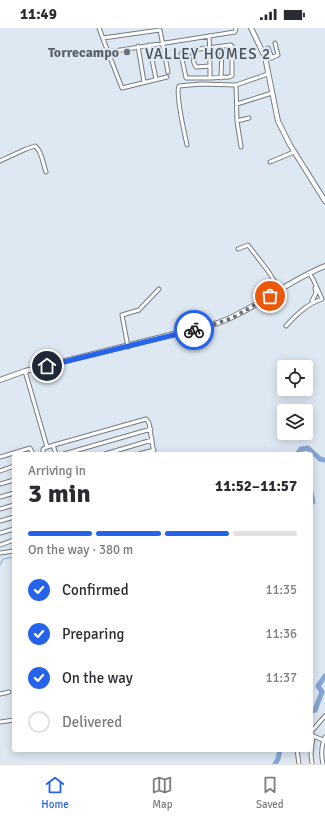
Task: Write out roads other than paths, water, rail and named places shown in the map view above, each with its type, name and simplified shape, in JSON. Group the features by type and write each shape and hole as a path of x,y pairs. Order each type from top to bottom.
{"street":[{"path":"99,28 121,88 167,77"},
{"path":"108,52 163,42 234,33 236,28"},
{"path":"251,28 266,60 279,123 294,152 325,201"},
{"path":"103,38 160,30 168,72"},
{"path":"209,36 210,78"},
{"path":"266,60 278,55 275,43"},
{"path":"149,45 156,79"},
{"path":"138,46 144,82"},
{"path":"221,78 222,46"},
{"path":"232,46 232,76 221,78 186,78 181,54 182,52 210,47 232,46"},
{"path":"268,48 272,58"},
{"path":"192,50 196,67 210,66"},
{"path":"187,145 178,88 183,85 201,84 236,85 268,74"},
{"path":"236,85 237,121 241,147"},
{"path":"237,104 272,93"},
{"path":"237,121 249,118"},
{"path":"0,161 35,146 40,152 46,172"},
{"path":"270,162 294,152"},
{"path":"238,249 248,245 268,271 280,290"},
{"path":"0,380 26,371 189,331 226,320 325,266"},
{"path":"286,326 311,302 316,293 313,279 308,274"},
{"path":"311,302 323,298 315,285"},
{"path":"128,346 122,316 139,310 159,289"},
{"path":"26,371 47,447"},
{"path":"43,452 44,449 53,445 146,419 149,423 154,450 146,452"},
{"path":"71,452 150,429"},
{"path":"111,452 152,440"},
{"path":"53,445 55,452"},
{"path":"17,452 30,448 32,452"},
{"path":"0,457 12,453"},
{"path":"0,471 12,467"},
{"path":"0,484 12,481"},
{"path":"0,497 12,494"},
{"path":"0,509 12,506"},
{"path":"0,521 12,518"},
{"path":"0,533 12,530"},
{"path":"0,544 12,541"},
{"path":"0,553 12,551"},
{"path":"0,694 8,692"},
{"path":"313,733 325,716"},
{"path":"0,722 12,720"},
{"path":"313,734 324,739 322,756 323,764"},
{"path":"297,752 299,764"},
{"path":"311,752 312,764"}],"waterway":[{"path":"299,452 301,449 308,448 312,452"},
{"path":"313,453 320,459 325,460"},
{"path":"0,565 3,559 12,557"},
{"path":"313,710 315,710 322,692 318,686 325,676"},
{"path":"275,764 280,752"}],"place":[{"name":"Torrecampo","path":"127,52"}],"district":[{"name":"VALLEY HOMES 2","path":"208,54"}]}
